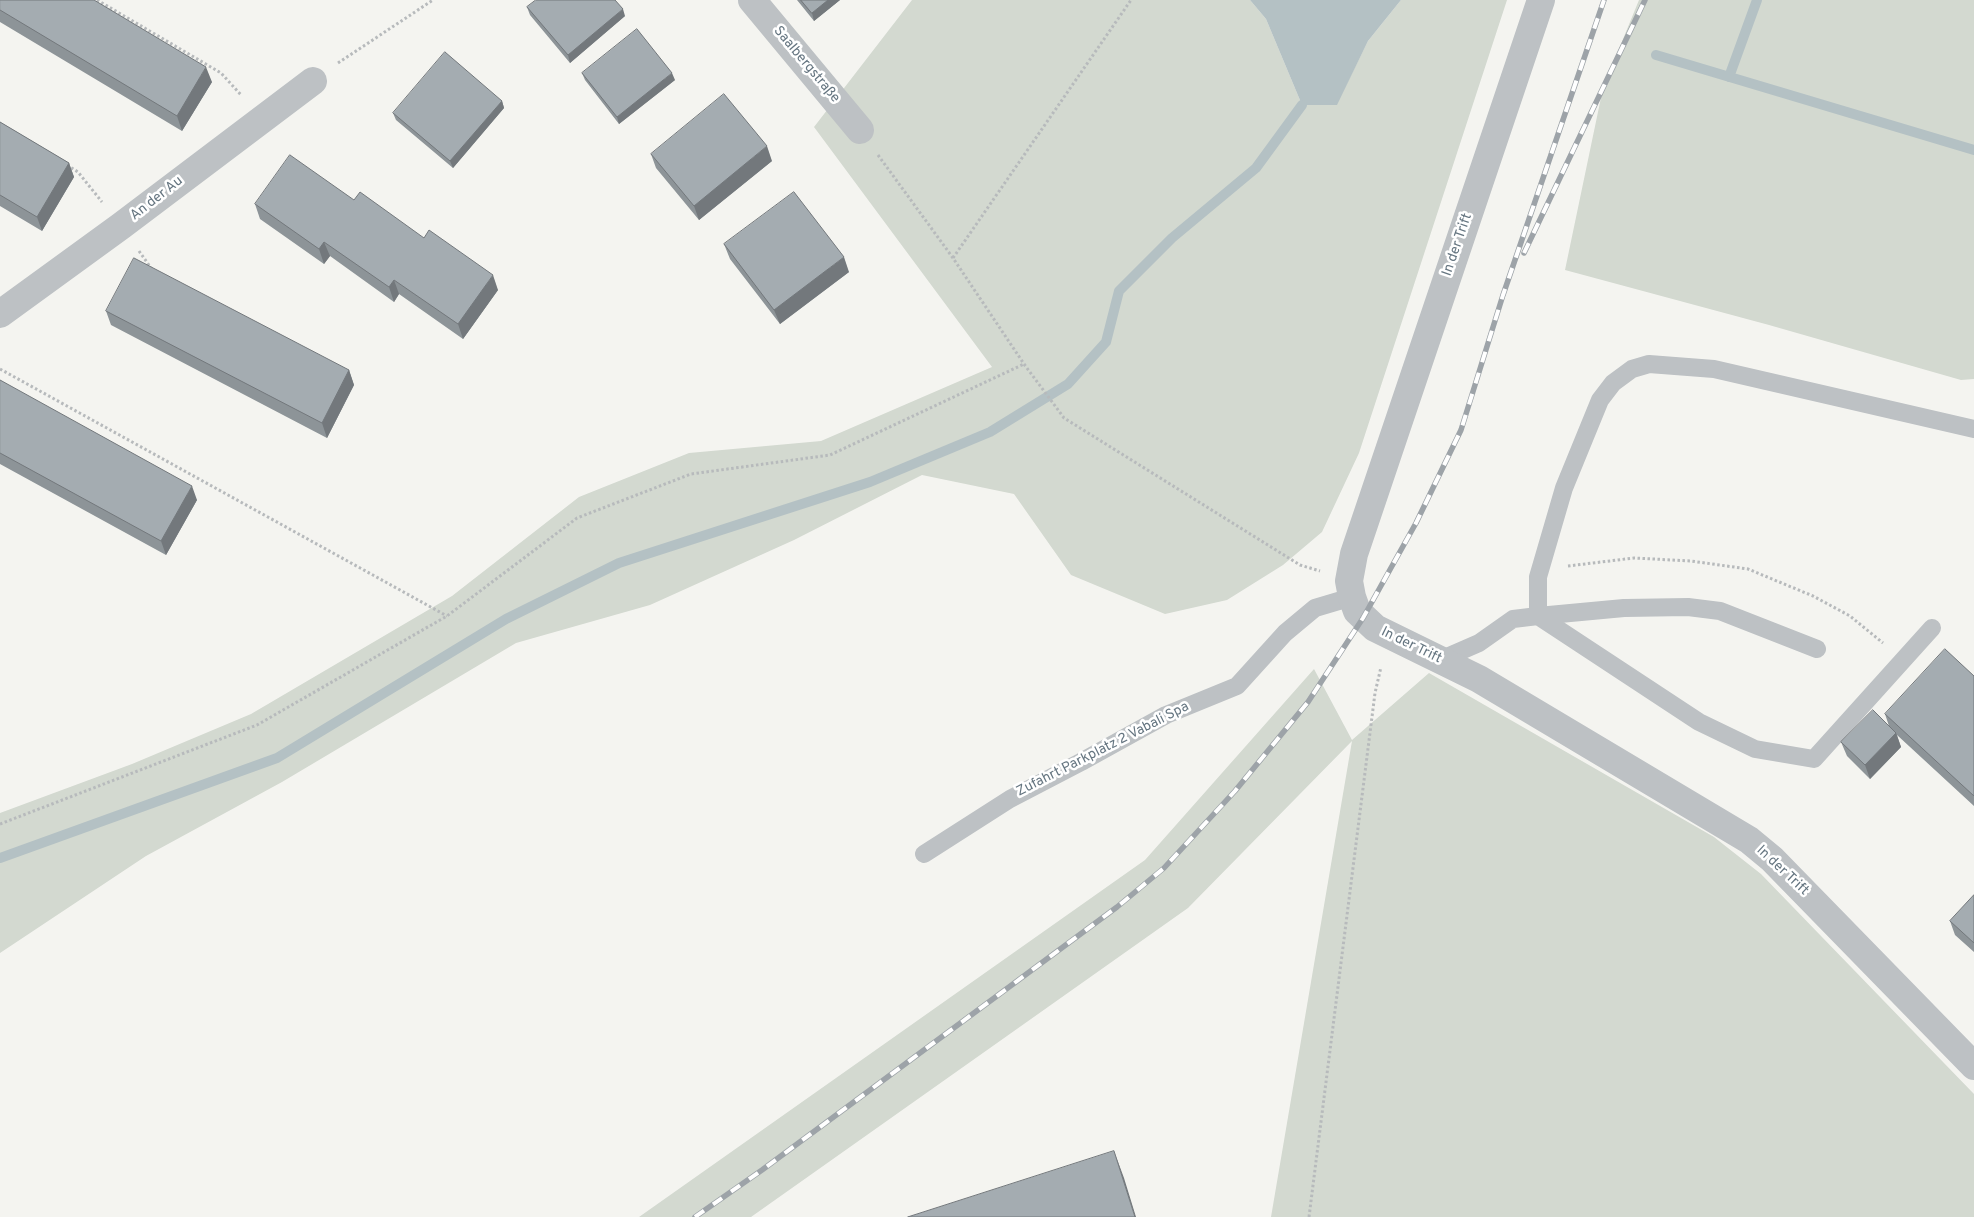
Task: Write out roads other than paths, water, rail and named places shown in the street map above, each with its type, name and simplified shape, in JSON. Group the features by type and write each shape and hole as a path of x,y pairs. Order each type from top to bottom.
{"street":[{"name":"Saalbergstraße","path":"752,0 860,130"},
{"name":"In der Trift","path":"1541,0 1354,554 1351,589 1357,611 1375,628 1480,679 1749,840 1772,859 1974,1066"},
{"name":"An der Au","path":"0,314 121,226 313,80"}],"lane":[{"path":"1538,616 1538,577 1564,488 1600,400 1614,383 1632,369 1649,364 1714,369 1974,429"},
{"name":"Zufahrt Parkplatz 2 Vabali Spa","path":"924,854 1010,799 1166,715 1237,686 1285,633 1315,608 1351,589"},
{"path":"1440,660 1479,643 1513,619 1624,608 1688,607 1720,611 1817,649"},
{"path":"1538,616 1699,722 1755,749 1814,759 1932,628"}],"waterway":[{"path":"1729,77 1757,0"},
{"path":"1656,55 1974,150"},
{"path":"0,858 277,758 506,619 619,563 870,482 990,432 1068,384 1106,342 1119,291 1172,238 1256,168 1302,105"}],"railway":[{"path":"695,1217 762,1170 1117,907 1164,868 1235,791 1308,702 1363,618 1416,523 1461,430 1503,295 1604,0"},
{"path":"1524,253 1645,0"}]}
